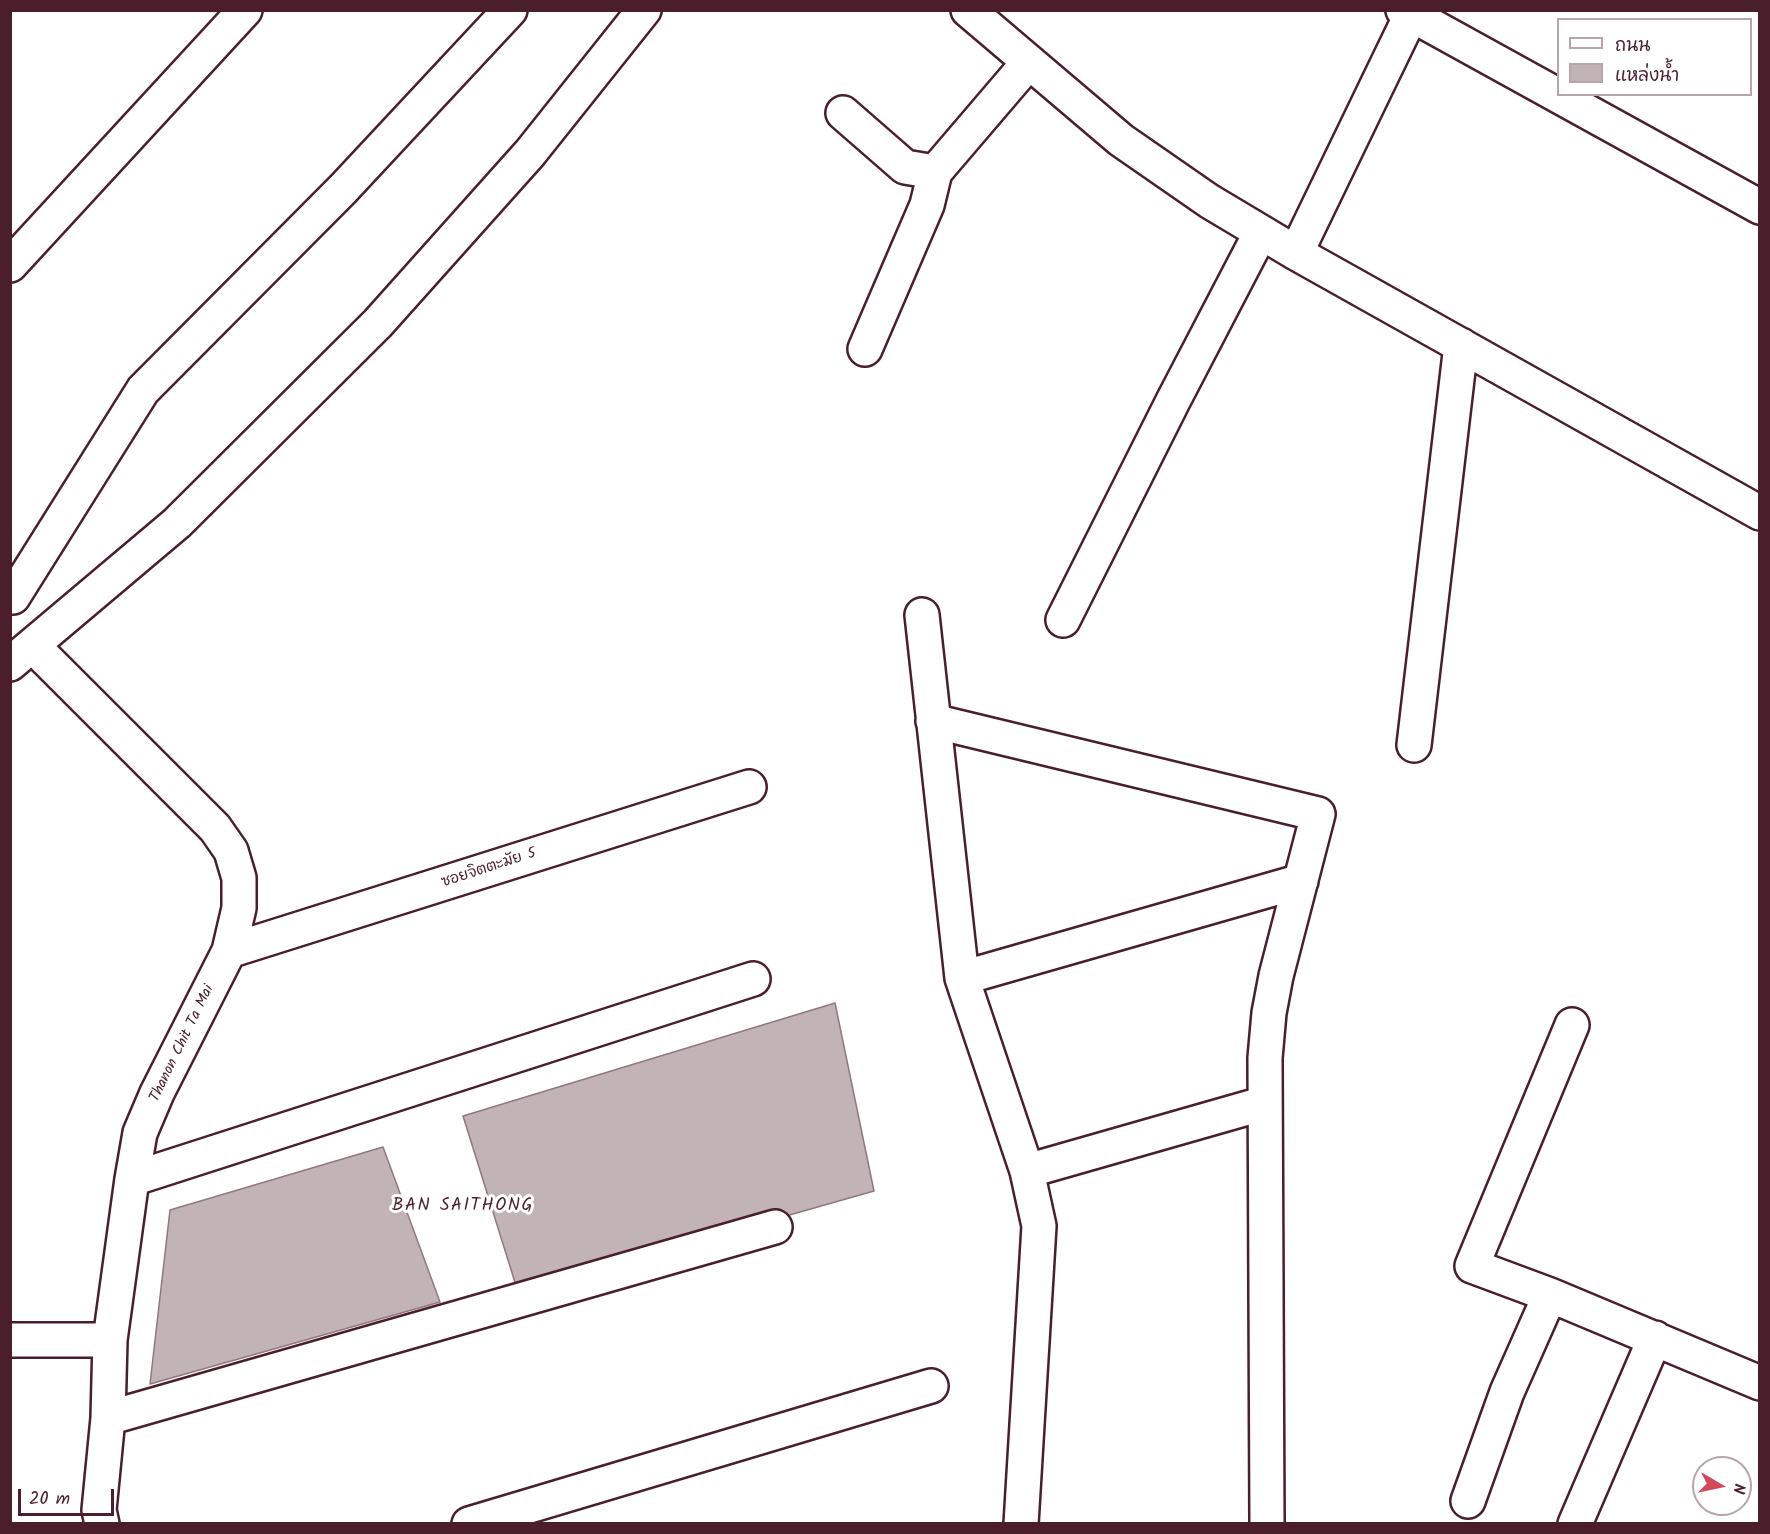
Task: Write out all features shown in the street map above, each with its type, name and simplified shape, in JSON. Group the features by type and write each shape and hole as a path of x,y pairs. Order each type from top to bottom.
{"street":[{"path":"10,265 244,10"},
{"path":"10,596 13,597 143,390 343,189 510,10"},
{"path":"22,655 177,523 378,323 530,153 644,10"},
{"path":"968,10 1121,140 1209,201 1296,253 1760,513"},
{"path":"1296,253 1407,13 1557,95"},
{"path":"866,349 927,205 935,172 1029,62"},
{"path":"1558,96 1760,207"},
{"path":"843,113 905,166 935,172"},
{"path":"1064,620 1173,401 1261,232"},
{"path":"1414,745 1461,345"},
{"path":"922,615 962,978 1026,1172 1039,1226 1020,1524"},
{"name":"Thanon Chit Ta Mai","path":"22,655 215,828 231,851 239,878 239,908 229,951 157,1093 140,1133 110,1340 108,1418 99,1510 102,1524"},
{"path":"933,721 1318,814 1276,976 1269,1013 1265,1058 1267,1524"},
{"name":"ซอยจิตตะมัย 5","path":"229,951 749,787"},
{"path":"962,978 1301,881"},
{"path":"132,1179 753,979"},
{"path":"1572,1025 1472,1266 1550,1295 1760,1383"},
{"path":"1026,1172 1265,1103"},
{"path":"108,1418 775,1227"},
{"path":"1468,1501 1507,1392 1550,1295"},
{"path":"1575,1524 1655,1338"},
{"path":"10,1340 110,1340"},
{"path":"469,1524 931,1386"}],"water":[{"path":"835,1003 874,1191 518,1292 463,1116"},
{"path":"383,1147 440,1302 150,1384 170,1210"}],"district":[{"name":"BAN SAITHONG","path":"463,1207"}]}
